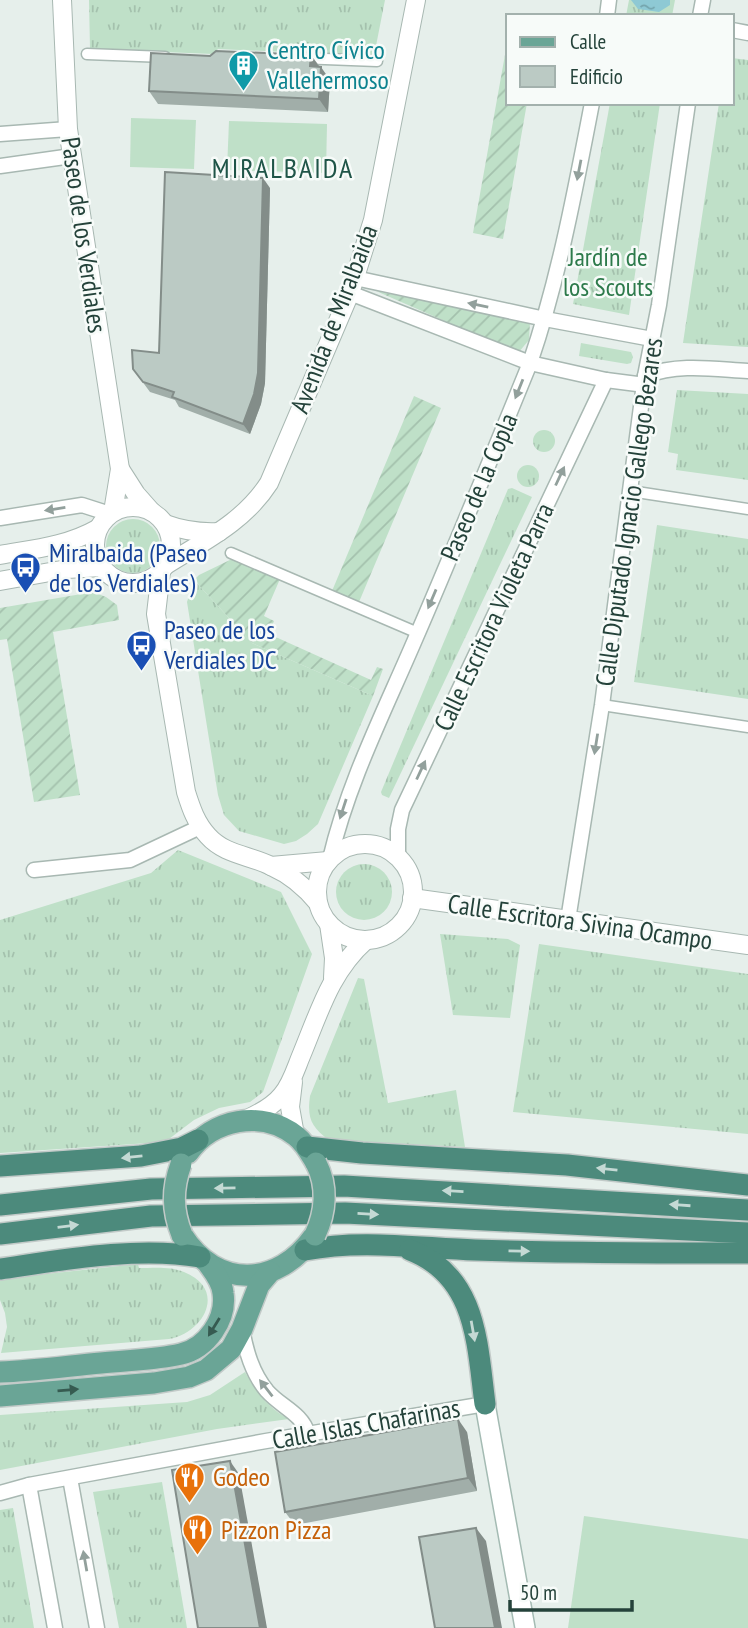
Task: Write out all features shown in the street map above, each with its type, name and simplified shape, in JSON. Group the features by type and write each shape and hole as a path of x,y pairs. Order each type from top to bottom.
{"highway":[{"path":"0,1167 166,1153 198,1140"},
{"path":"306,1148 567,1165 748,1185"},
{"path":"0,1173 54,1164"},
{"path":"0,1205 150,1189 344,1186 748,1210"},
{"path":"0,1234 151,1216 345,1213 748,1233"},
{"path":"310,1242 336,1246 553,1252 748,1253"},
{"path":"402,1247 420,1254 445,1271 466,1300 485,1404"},
{"path":"0,1269 89,1257 177,1253 204,1261"}],"main road":[{"path":"0,1372 155,1358 183,1354 197,1347 216,1327 223,1307 223,1294 220,1281 182,1235 174,1208 176,1177 181,1164 198,1140 224,1124 247,1119 269,1123 306,1148 321,1173 325,1203 310,1242 296,1258 270,1272 257,1275 234,1274 204,1261"},
{"path":"0,1396 154,1383 189,1377 206,1370 231,1349 242,1329 259,1284 270,1272"},
{"path":"485,1404 525,1628"}],"street":[{"name":"Paseo de los Verdiales","path":"62,0 68,129 120,469 111,513"},
{"name":"Avenida de Miralbaida","path":"164,568 249,510 269,483 352,286 373,220 416,0"},
{"path":"87,54 175,58"},
{"path":"287,57 377,61"},
{"name":"Paseo de la Copla","path":"329,860 342,810 356,773 418,633 530,363 545,319 566,238 592,105"},
{"name":"Calle Diputado Ignacio Gallego Bezares","path":"568,920 601,705 645,380 659,305 688,105"},
{"path":"0,134 68,129"},
{"path":"0,166 72,156"},
{"path":"352,286 652,339"},
{"path":"352,286 530,363 606,380 645,380 663,369 686,367 748,371"},
{"name":"Calle Escritora Violeta Parra","path":"398,858 398,830 402,810 606,380"},
{"name":"Paseo de los Verdiales","path":"120,469 136,495 151,511"},
{"path":"630,492 748,509"},
{"path":"0,518 82,505 111,513"},
{"path":"0,555 81,538 97,529 111,513 125,507 139,507 151,511 165,524 179,530 219,532"},
{"path":"165,524 172,545 164,568 156,614 186,792 201,827 220,846 271,866 300,884 318,903 329,924 334,958 333,978"},
{"path":"97,529 94,542 96,555 101,568 110,576 133,584 153,578 164,568"},
{"path":"231,554 418,633"},
{"path":"0,581 68,569 101,568"},
{"path":"133,584 156,614"},
{"path":"601,705 748,727"},
{"path":"34,870 130,860 201,827"},
{"path":"271,866 329,860 351,846 364,844 377,846 398,858 412,883 409,911 402,923 380,938 366,940 352,939 329,924"},
{"path":"318,903 318,881 329,860"},
{"name":"Calle Escritora Sivina Ocampo","path":"412,898 748,945"},
{"path":"247,1119 259,1114 282,1095 333,978 344,962 366,940"},
{"path":"296,1068 290,1107 306,1148"},
{"path":"242,1329 246,1351 266,1390 279,1403 304,1420 308,1434"},
{"name":"Calle Islas Chafarinas","path":"0,1493 29,1485 485,1404"},
{"path":"70,1478 97,1628"},
{"path":"29,1485 55,1628"}],"green space":[{"path":"89,0 385,0 374,56 218,49 213,54 90,49"},
{"path":"629,0 675,0 672,14 626,14"},
{"path":"506,49 506,105 527,105 503,239 473,233"},
{"path":"734,58 748,60 748,347 683,343 719,105 734,105"},
{"name":"Jardín de los Scouts","path":"610,105 660,105 629,315 573,304"},
{"path":"131,118 196,120 194,169 130,167"},
{"path":"229,121 327,124 326,173 227,170"},
{"path":"376,291 530,322 529,340 518,353"},
{"path":"581,343 631,352 631,363 579,356"},
{"path":"677,390 748,394 748,480 676,470 678,454 668,452"},
{"path":"414,396 441,408 359,602 332,591"},
{"path":"540,430 548,430 555,437 555,445 548,452 540,452 533,445 533,437"},
{"path":"528,465 536,468 539,476 536,484 528,487 520,484 517,476 520,468"},
{"path":"512,488 532,497 389,798 381,792 508,489"},
{"path":"133,519 152,527 160,546 152,565 133,573 114,565 106,546 114,527"},
{"path":"657,525 748,539 748,699 634,682"},
{"path":"232,559 280,579 264,616 274,621 269,634 371,680 377,667 383,669 373,696 252,643 194,580"},
{"path":"194,580 252,643 373,696 318,824 296,841 284,844 239,831 224,815 218,795 187,602"},
{"path":"93,592 117,605 119,620 53,632 80,795 34,802 7,639 0,640 0,608"},
{"path":"178,850 281,892 312,954 263,1092 250,1102 219,1108 194,1120 169,1139 149,1143 0,1153 0,920 151,873"},
{"path":"358,864 370,864 380,868 388,876 392,892 388,908 380,916 370,920 358,920 348,916 340,908 336,898 336,886 340,876 348,868"},
{"path":"440,934 508,939 520,945 510,1018 453,1015"},
{"path":"539,944 748,974 748,1134 513,1112"},
{"path":"358,978 364,979 388,1103 456,1090 465,1147 329,1140 314,1126 309,1110 310,1096"},
{"path":"138,1264 139,1268 179,1270 197,1279 205,1289 208,1299 201,1319 193,1328 169,1339 1,1353 7,1327 0,1300 0,1279"},
{"path":"245,1372 264,1399 289,1419 217,1429 0,1470 0,1415 187,1402 210,1395"},
{"path":"162,1482 187,1628 119,1628 93,1492"},
{"path":"13,1508 34,1628 0,1628 0,1510"},
{"path":"584,1516 748,1539 748,1628 568,1628"}],"water":[{"path":"631,0 670,0 670,5 659,12 638,9"}],"building":[{"name":"Centro Cívico Vallehermoso","path":"216,51 311,55 310,66 321,67 319,99 149,91 151,53 210,56"},
{"path":"165,172 263,178 258,373 243,424 172,397 174,392 143,382 133,369 132,350 159,353"},
{"path":"458,1419 468,1478 285,1512 275,1452"},
{"path":"230,1461 260,1628 198,1628 172,1470"},
{"path":"476,1528 495,1628 435,1628 419,1537"}],"place":[{"name":"Centro Cívico Vallehermoso","path":"244,92"},
{"name":"Miralbaida (Paseo de los Verdiales)","path":"26,595"},
{"name":"Paseo de los Verdiales DC","path":"141,672"},
{"name":"Godeo","path":"190,1504"},
{"name":"Pizzon Pizza","path":"198,1557"}],"district":[{"name":"MIRALBAIDA","path":"283,168"}]}
